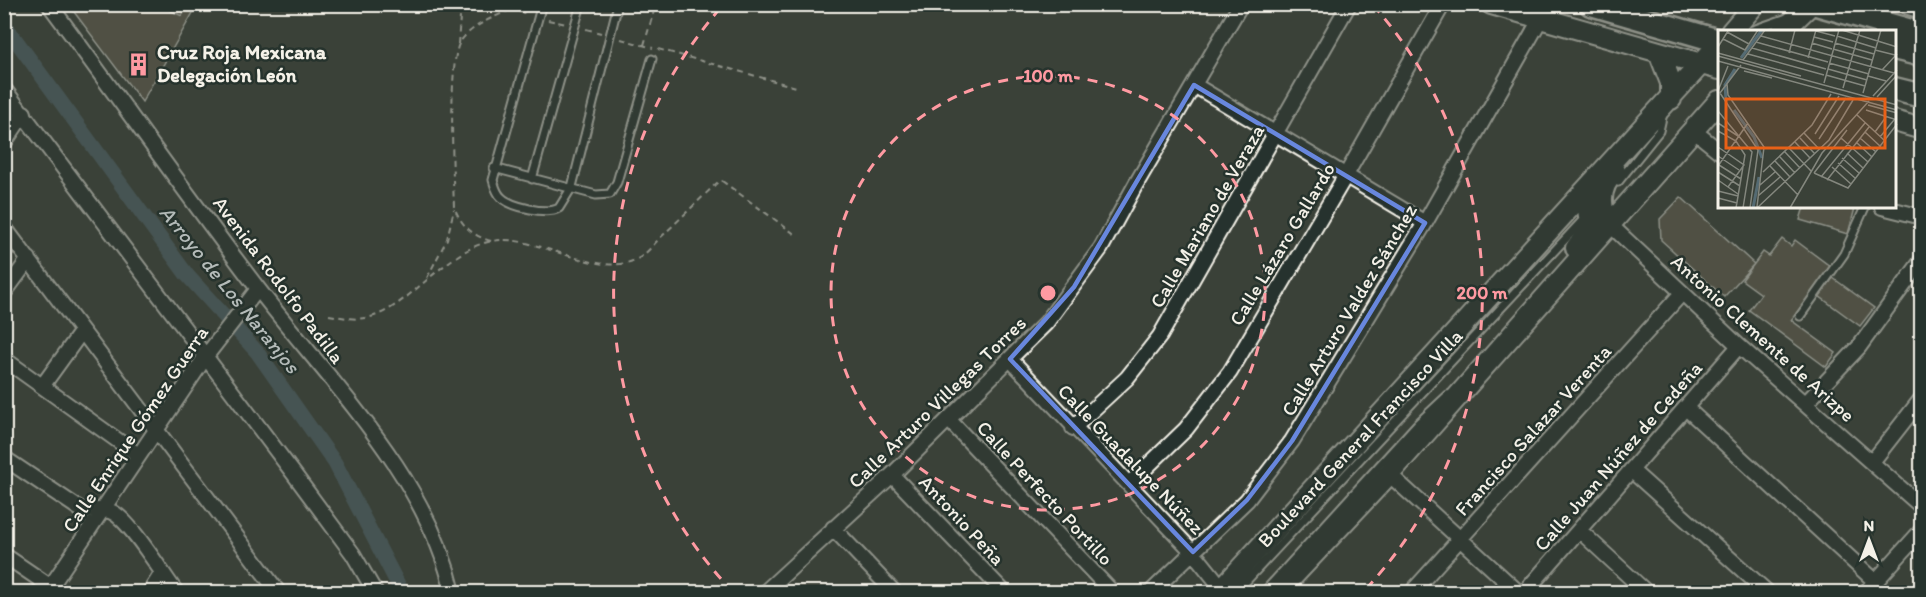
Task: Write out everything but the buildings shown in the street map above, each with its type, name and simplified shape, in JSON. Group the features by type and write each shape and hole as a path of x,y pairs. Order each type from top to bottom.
{"main road":[{"path":"1491,4 1711,67"},
{"path":"1591,4 1718,43"},
{"path":"1733,30 1755,4"},
{"path":"1909,4 1922,8"},
{"path":"1785,30 1814,10 1922,34"},
{"name":"Boulevard General Francisco Villa","path":"1226,591 1592,204 1667,103 1711,67 1718,46"},
{"path":"1896,48 1922,55"},
{"path":"1659,52 1671,83 1667,103"},
{"path":"1896,89 1922,96"},
{"name":"Boulevard General Francisco Villa","path":"1278,592 1389,474 1467,382 1610,225 1718,101"},
{"path":"1896,122 1922,129"},
{"path":"1592,204 1603,214 1610,225"},
{"path":"1503,343 1514,323 1586,236 1590,229 1592,204"}],"street":[{"name":"Avenida Rodolfo Padilla","path":"49,4 258,289 386,451 426,516 453,592"},
{"name":"Calle Arturo Villegas Torres","path":"767,592 892,475 1046,323 1101,248 1241,4"},
{"name":"Calle Mariano de Veraza","path":"1073,428 1127,378 1160,336 1349,4"},
{"name":"Calle Lázaro Gallardo","path":"1129,484 1186,429 1230,372 1443,4"},
{"name":"Calle Arturo Valdez Sánchez","path":"1151,592 1247,500 1292,441 1425,222 1541,18"},
{"path":"1194,85 1425,222"},
{"path":"4,89 353,554 375,592"},
{"path":"4,143 24,113"},
{"path":"1693,130 1718,149"},
{"path":"1886,208 1922,217"},
{"name":"Antonio Clemente de Arizpe","path":"1610,225 1739,346 1922,507"},
{"path":"4,227 278,592"},
{"path":"4,293 29,259"},
{"path":"1806,403 1833,377 1922,260"},
{"name":"Calle Enrique Gómez Guerra","path":"49,590 156,428 206,356 258,289"},
{"name":"Francisco Salazar Verenta","path":"1412,592 1682,293"},
{"path":"43,385 82,331"},
{"name":"Calle Juan Núñez de Cedeña","path":"1525,592 1739,346"},
{"path":"4,359 138,455"},
{"name":"Calle Guadalupe Núñez","path":"1010,359 1193,552 1226,591"},
{"path":"1872,462 1922,398"},
{"path":"1686,408 1870,587 1922,530"},
{"name":"Calle Perfecto Portillo","path":"949,420 1112,592"},
{"path":"4,458 80,509 90,512 103,510 111,512 124,522 176,592"},
{"path":"1631,470 1767,592"},
{"path":"1389,474 1518,592"},
{"name":"Antonio Peña","path":"892,475 1004,592"},
{"path":"833,528 894,592"},
{"path":"1579,530 1646,592"},
{"path":"4,555 49,590"},
{"path":"150,592 162,573"}],"lane":[{"path":"542,4 494,168 493,180 499,195 504,200 544,212 559,208 572,187 618,4"},
{"path":"532,179 581,4"},
{"path":"1753,30 1814,10 1881,30"},
{"path":"1896,34 1922,42"},
{"path":"494,168 596,195 610,194 618,182 652,59"},
{"path":"1800,316 1844,254 1865,208"},
{"path":"1264,592 1425,416 1444,398 1467,382"}],"path":[{"path":"425,281 447,239 454,207 452,144 461,4"},
{"path":"458,44 472,29 513,9 488,4"},
{"path":"644,45 656,4"},
{"path":"329,315 367,318 384,311 470,249 491,241 504,239 525,243 609,264 635,261 718,182 722,181 796,235"},
{"path":"454,207 461,223 475,236 491,241"}],"highlighted area":[{"path":"1194,85 1425,223 1292,441 1247,500 1193,552 1010,359 1074,287"}],"waterway":[{"name":"Arroyo de Los Naranjos","path":"4,24 187,275 257,352 335,463 402,592"}],"place":[{"name":"Cruz Roja Mexicana Delegación León","path":"139,64"}]}
